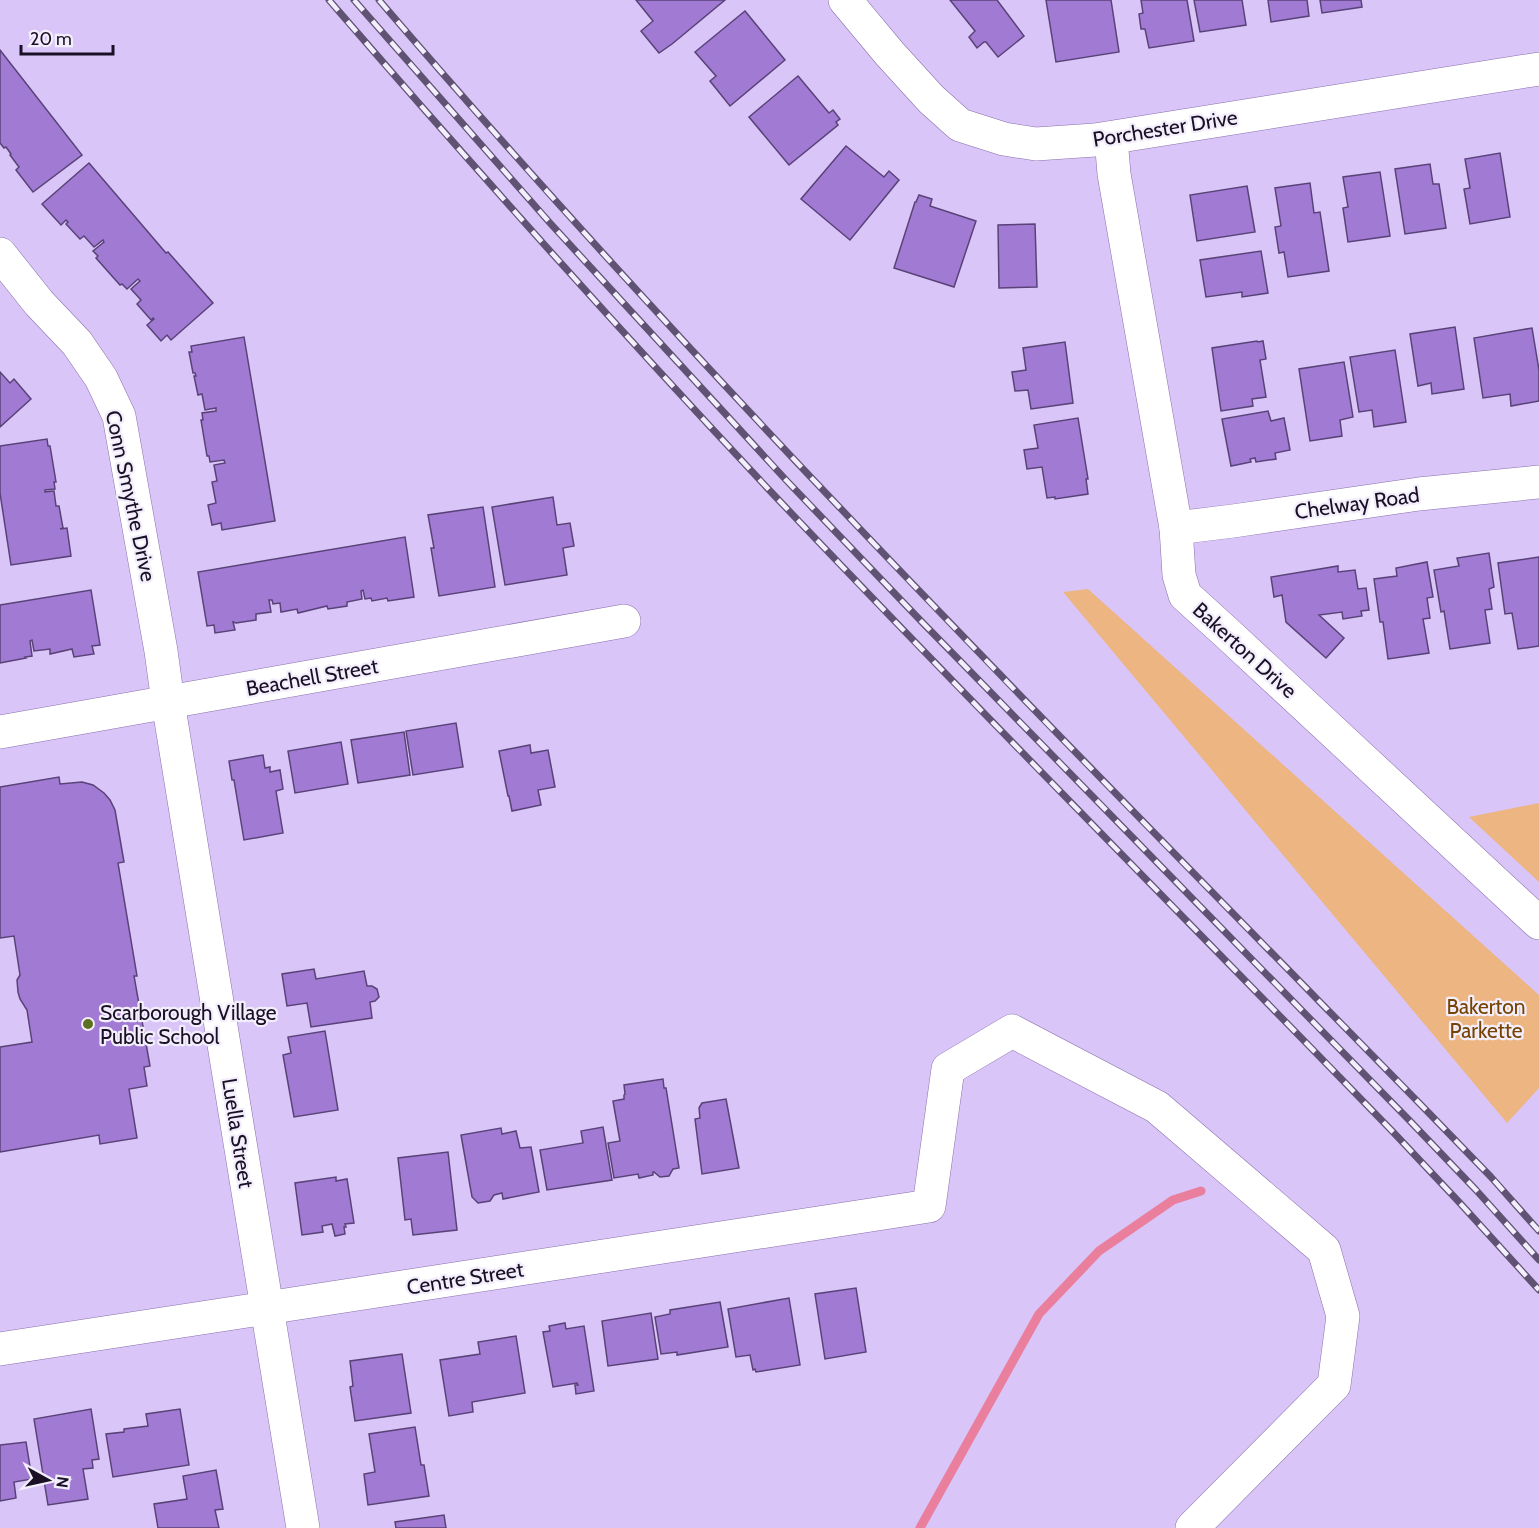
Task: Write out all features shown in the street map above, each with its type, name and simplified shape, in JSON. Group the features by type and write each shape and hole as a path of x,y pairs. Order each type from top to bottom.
{"street":[{"name":"Porchester Drive","path":"845,0 931,99 960,125 1004,139 1036,144 1112,138 1539,69"},
{"name":"Bakerton Drive","path":"1112,138 1114,174 1176,528 1179,575 1185,595 1539,923"},
{"name":"Conn Smythe Drive","path":"0,254 39,303 77,343 101,378 119,416 168,702"},
{"name":"Chelway Road","path":"1176,528 1419,494 1539,482"},
{"name":"Beachell Street","path":"0,732 624,621"},
{"name":"Luella Street","path":"168,702 303,1528"},
{"name":"Centre Street","path":"0,1349 929,1206 948,1069 1012,1031 1157,1107 1324,1250 1343,1316 1334,1385 1192,1528"}],"green space":[{"name":"Bakerton Parkette","path":"1088,589 1539,995 1539,1088 1507,1123 1063,592"},
{"path":"1539,803 1539,882 1469,817"}],"building":[{"path":"636,0 725,0 659,53 641,31 653,21"},
{"path":"950,0 997,0 1024,36 998,57 986,42 977,48 969,37 975,31"},
{"path":"1046,0 1111,0 1119,52 1056,62"},
{"path":"1141,0 1187,0 1194,41 1149,48 1145,29 1141,29 1139,14 1143,13"},
{"path":"1194,0 1242,0 1246,25 1200,32"},
{"path":"1268,0 1307,0 1309,16 1271,22"},
{"path":"1320,0 1361,0 1362,7 1322,13"},
{"path":"745,11 785,60 730,106 710,81 716,76 695,52"},
{"path":"0,50 82,155 33,192 16,170 19,167 11,154 0,143"},
{"path":"798,76 829,113 833,110 840,119 836,122 838,125 789,165 749,117"},
{"path":"846,146 884,177 889,171 899,180 850,240 801,199"},
{"path":"1500,153 1510,217 1470,224 1464,189 1470,188 1465,159"},
{"path":"89,163 166,253 168,252 213,303 171,340 167,335 161,341 147,325 154,319 151,320 137,304 141,300 131,289 140,281 138,279 127,289 122,284 120,285 96,258 98,256 93,251 104,242 103,240 94,247 84,236 80,239 66,224 68,222 66,220 61,225 42,204"},
{"path":"1430,164 1433,184 1439,184 1446,228 1405,234 1395,169"},
{"path":"1380,172 1390,236 1348,242 1343,208 1348,207 1343,177"},
{"path":"1310,183 1314,213 1320,212 1329,271 1288,277 1284,252 1279,253 1275,227 1281,226 1275,188"},
{"path":"1247,186 1255,232 1197,241 1190,195"},
{"path":"919,195 932,199 930,206 976,221 954,287 894,268"},
{"path":"1035,224 1037,287 999,288 998,225"},
{"path":"1261,251 1268,293 1242,297 1242,292 1206,297 1200,260"},
{"path":"1455,327 1464,389 1432,394 1431,383 1418,386 1410,334"},
{"path":"1532,328 1539,370 1539,401 1511,406 1510,394 1483,398 1474,338"},
{"path":"244,337 275,521 222,530 221,523 212,525 208,505 216,503 212,482 217,481 214,465 225,463 224,460 210,462 201,420 203,420 202,413 216,411 216,408 205,410 202,394 198,395 194,376 196,376 193,373 189,352 192,352 191,346"},
{"path":"1263,341 1266,359 1260,360 1266,397 1252,399 1253,406 1221,411 1212,348"},
{"path":"1065,342 1073,403 1031,409 1028,390 1015,391 1012,372 1026,370 1023,348"},
{"path":"1395,350 1406,422 1374,427 1372,410 1359,412 1350,357"},
{"path":"1344,362 1353,417 1340,420 1342,436 1310,441 1299,369"},
{"path":"0,372 10,383 14,379 31,399 0,427"},
{"path":"1268,411 1271,421 1284,418 1290,450 1275,453 1276,459 1256,462 1255,458 1250,459 1251,462 1231,466 1222,419"},
{"path":"1078,418 1088,479 1086,479 1088,494 1047,498 1042,467 1027,469 1024,450 1038,448 1034,425"},
{"path":"47,439 56,482 54,482 55,489 45,490 45,492 54,491 63,528 60,529 67,528 71,556 11,565 0,493 0,446"},
{"path":"553,497 557,525 570,523 574,546 563,548 567,575 505,585 492,507"},
{"path":"483,507 495,587 439,596 428,515"},
{"path":"405,537 414,597 372,601 371,598 365,599 363,590 361,591 362,599 347,602 347,606 328,609 327,606 298,613 297,609 281,612 280,603 273,604 272,600 269,600 271,612 256,614 256,620 233,622 235,630 215,633 214,625 207,626 198,572"},
{"path":"1489,553 1494,587 1489,589 1492,609 1485,610 1490,643 1450,649 1434,570 1459,566 1457,558"},
{"path":"1539,557 1539,646 1518,649 1512,613 1505,614 1498,563"},
{"path":"1427,562 1433,597 1427,598 1430,618 1423,619 1429,653 1388,659 1374,579 1397,576 1396,568"},
{"path":"1338,566 1338,572 1355,570 1358,589 1366,588 1369,610 1361,611 1362,616 1343,619 1342,612 1319,615 1344,638 1326,658 1286,622 1282,595 1274,597 1271,577"},
{"path":"91,590 100,645 92,646 94,654 74,657 72,649 50,654 50,649 34,651 32,640 30,641 32,656 0,663 0,605"},
{"path":"456,723 463,767 413,775 406,731"},
{"path":"404,732 410,775 358,783 351,740"},
{"path":"341,742 348,784 295,793 288,751"},
{"path":"530,745 531,753 548,750 555,787 538,790 541,805 512,811 499,751"},
{"path":"263,755 265,768 270,767 270,772 280,770 283,789 276,791 283,833 244,840 229,761"},
{"path":"59,777 60,784 82,782 93,785 104,793 115,810 124,862 118,863 150,1066 144,1067 147,1086 129,1089 137,1138 100,1144 99,1135 0,1152 0,1047 32,1042 27,1010 18,992 17,980 20,975 14,936 0,938 0,787"},
{"path":"314,969 316,979 364,971 367,986 377,989 379,997 370,1002 372,1018 311,1027 307,1003 287,1006 282,974"},
{"path":"325,1031 338,1110 294,1117 283,1055 291,1053 288,1037"},
{"path":"663,1079 679,1168 673,1169 669,1176 660,1177 653,1172 653,1175 639,1178 638,1174 614,1178 608,1143 620,1141 613,1101 624,1099 624,1085"},
{"path":"726,1099 739,1168 702,1174 695,1119 700,1118 699,1108 702,1103"},
{"path":"603,1127 612,1180 547,1190 540,1150 583,1143 581,1131"},
{"path":"501,1128 502,1134 516,1131 520,1148 531,1147 539,1192 503,1199 502,1193 494,1195 490,1201 478,1203 472,1197 461,1135"},
{"path":"448,1152 457,1230 413,1235 411,1219 405,1220 398,1158"},
{"path":"336,1177 336,1181 347,1179 354,1223 345,1224 345,1234 335,1236 332,1224 322,1226 323,1232 302,1235 295,1183"},
{"path":"856,1288 866,1352 825,1359 815,1294"},
{"path":"789,1298 800,1365 756,1372 755,1369 753,1370 750,1355 736,1357 728,1309"},
{"path":"720,1302 728,1347 677,1355 677,1352 661,1354 655,1317 670,1314 670,1310"},
{"path":"651,1313 658,1359 608,1366 602,1321"},
{"path":"565,1323 566,1329 584,1326 594,1391 576,1394 575,1385 578,1385 577,1383 553,1387 543,1332 550,1331 549,1326"},
{"path":"516,1336 525,1393 472,1402 473,1412 449,1416 440,1360 480,1354 478,1342"},
{"path":"402,1354 411,1413 355,1421 350,1387 353,1386 350,1361"},
{"path":"91,1409 99,1459 92,1460 93,1468 83,1469 88,1499 48,1505 34,1419"},
{"path":"180,1409 189,1465 113,1477 106,1434 148,1426 146,1414"},
{"path":"415,1427 429,1496 368,1505 364,1474 375,1472 369,1434"},
{"path":"26,1442 32,1479 14,1482 16,1498 0,1501 0,1445"},
{"path":"216,1470 223,1509 215,1510 219,1528 158,1528 154,1504 187,1499 183,1476"},
{"path":"444,1515 446,1528 396,1528 395,1522"}],"waterway":[{"path":"920,1528 1039,1314 1099,1251 1173,1200 1201,1191"}],"railway":[{"path":"329,0 549,250 773,494 1394,1133 1539,1290"},
{"path":"354,0 550,223 786,480 1410,1121 1539,1260"},
{"path":"379,0 504,144 762,425 1025,700 1491,1177 1539,1231"}],"place":[{"name":"Scarborough Village Public School","path":"88,1024"}]}
